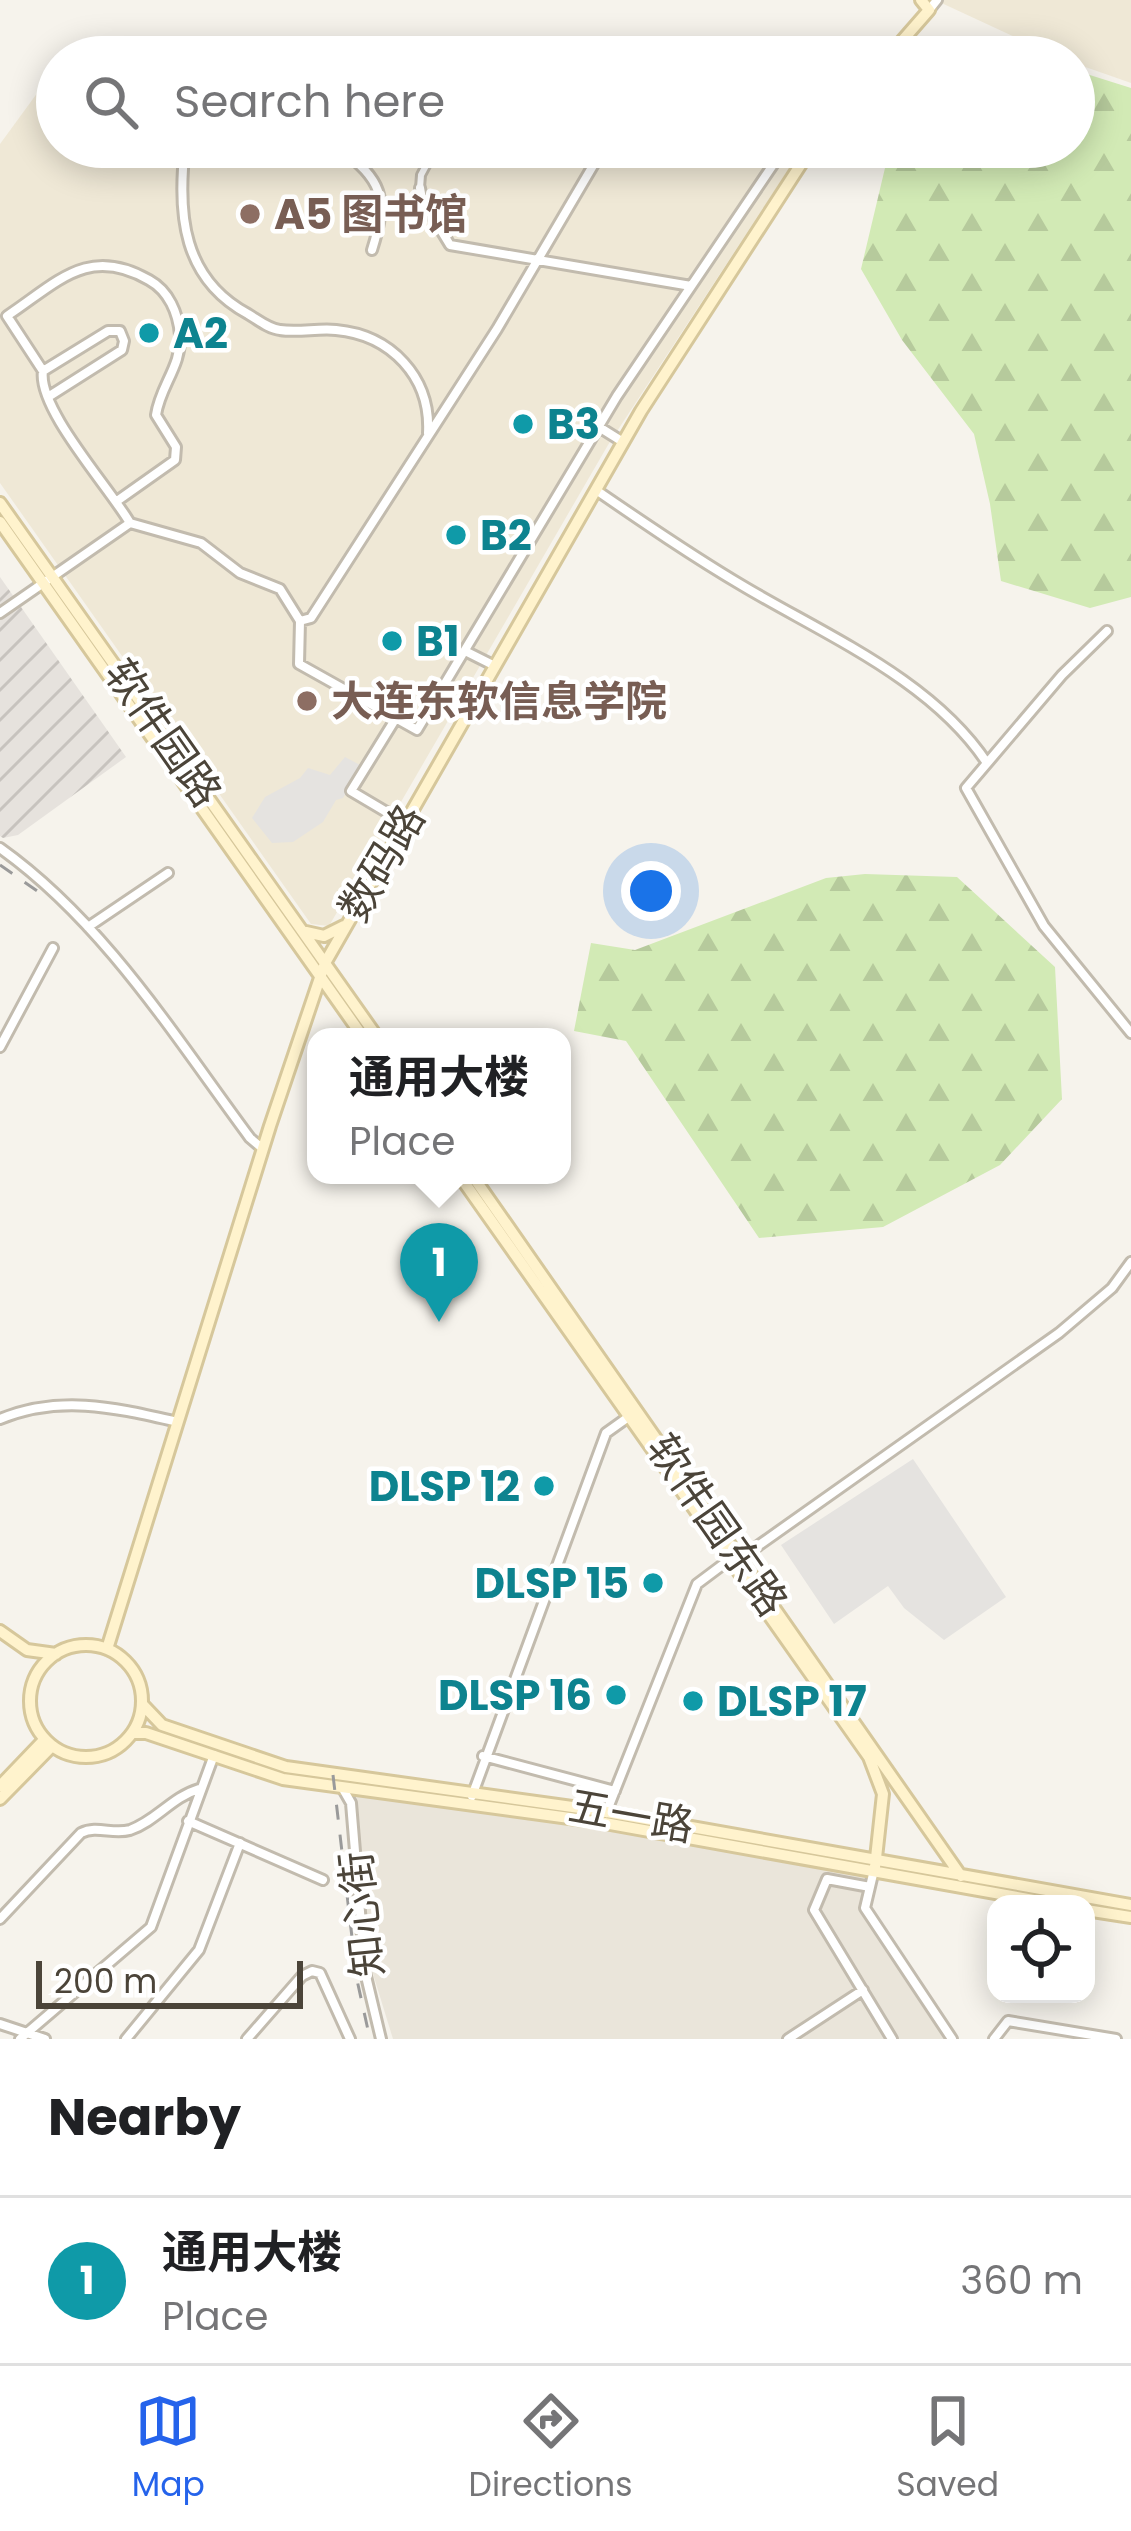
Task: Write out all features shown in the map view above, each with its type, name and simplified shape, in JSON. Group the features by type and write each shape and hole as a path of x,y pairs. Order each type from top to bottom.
{"main road":[{"path":"903,36 929,3"},
{"name":"数码路","path":"106,1648 322,969 623,442 799,168"},
{"name":"软件园路","path":"0,503 47,579 322,969"},
{"name":"软件园路","path":"0,522 47,579 303,930 322,969"},
{"path":"303,930 324,936 347,925"},
{"path":"322,969 356,1028"},
{"path":"322,969 370,1028"},
{"path":"308,1010 325,1000 338,1001"},
{"name":"软件园东路","path":"465,1184 627,1418 961,1876"},
{"name":"软件园东路","path":"478,1184 875,1768 883,1795 875,1865"},
{"path":"0,1631 26,1650 36,1667 31,1712 49,1743 82,1757 101,1755 119,1747 132,1733 142,1704 133,1671 106,1648 78,1645 56,1654 35,1677"},
{"path":"26,1650 56,1654"},
{"name":"五一路","path":"142,1704 162,1725 286,1767 603,1817 1014,1895"},
{"name":"五一路","path":"132,1733 146,1732 283,1778 343,1789 472,1796"},
{"path":"0,1786 49,1743"},
{"path":"0,1799 49,1743"},
{"name":"五一路","path":"875,1865 1131,1905"},
{"path":"1095,1911 1131,1917"}],"street":[{"path":"185,168 184,213 192,256 208,286 277,330 336,330 379,340 415,372 429,410 428,434"},
{"path":"366,168 380,191 382,219 372,250"},
{"path":"425,168 422,199 450,244 691,286"},
{"path":"300,621 310,618 592,168"},
{"path":"117,501 175,460 176,447 156,415 159,396 176,367 180,336 171,300 156,283 118,264 70,274 7,316 43,371 41,384 71,440 130,523 201,543 240,573 280,589 300,621 299,664 417,730 599,427 770,168"},
{"path":"43,371 108,331 120,332 124,341 122,350 48,397"},
{"path":"59,360 86,374"},
{"path":"599,427 623,442"},
{"path":"596,490 706,564 936,705 966,733 987,763"},
{"path":"0,613 130,523"},
{"path":"1107,631 1062,675 966,788 1044,926 1131,1033"},
{"path":"464,651 495,667"},
{"path":"396,718 351,791 405,823"},
{"path":"0,848 54,889 88,927 263,1149"},
{"path":"88,927 168,873"},
{"path":"0,1047 52,948"},
{"path":"603,1817 697,1583 1059,1333 1112,1288 1131,1262"},
{"path":"0,1419 26,1408 88,1402 178,1422"},
{"path":"472,1796 606,1433 627,1418"},
{"path":"22,2037 151,1927 214,1755"},
{"path":"483,1756 615,1791"},
{"path":"0,1918 81,1833 90,1828 114,1833 135,1829 180,1795 201,1789"},
{"name":"知心街","path":"343,1789 351,1803 365,1972 381,2039"},
{"path":"188,1821 323,1880"},
{"path":"126,2039 200,1950 240,1843"},
{"path":"875,1865 865,1907 952,2039"},
{"path":"870,1887 827,1879 814,1910 892,2039"},
{"path":"247,2039 302,1976 312,1971 320,1973 350,2039"},
{"path":"788,2039 863,1990"},
{"path":"994,2039 1009,2021 1116,2039"},
{"path":"0,2024 22,2037 45,2039"}],"shaded area":[{"path":"935,0 1131,0 1131,83 1095,70 1095,36 1013,36"},
{"name":"大连东软信息学院","path":"36,95 36,168 789,168 608,445 329,926 311,924 0,483 0,144"},
{"path":"0,577 126,757 18,835 3,838 0,836"},
{"path":"345,757 362,766 323,822 293,842 272,843 252,818 265,797 300,778 308,768 330,775"},
{"path":"913,1459 1006,1597 944,1640 904,1608 888,1586 834,1624 781,1545"},
{"path":"343,1789 874,1870 865,1908 952,2039 393,2039 362,1938 351,1804"}],"green space":[{"path":"1095,77 1131,88 1131,597 1090,608 1001,581 974,434 902,340 861,269 885,168 1095,168"},
{"path":"865,874 957,877 1055,967 1062,1099 1000,1165 883,1227 759,1238 626,1041 574,1031 591,943 635,950 826,878"}],"railway":[{"path":"0,865 43,895"},
{"path":"333,1775 357,1980 370,2039"}],"place":[{"name":"A5 图书馆","path":"250,214"},
{"name":"A2","path":"149,333"},
{"name":"B3","path":"523,424"},
{"name":"B2","path":"456,535"},
{"name":"B1","path":"392,641"},
{"name":"大连东软信息学院","path":"307,701"},
{"name":"通用大楼","path":"439,1322"},
{"name":"DLSP 12","path":"544,1486"},
{"name":"DLSP 15","path":"653,1583"},
{"name":"DLSP 16","path":"616,1695"},
{"name":"DLSP 17","path":"693,1701"}]}
